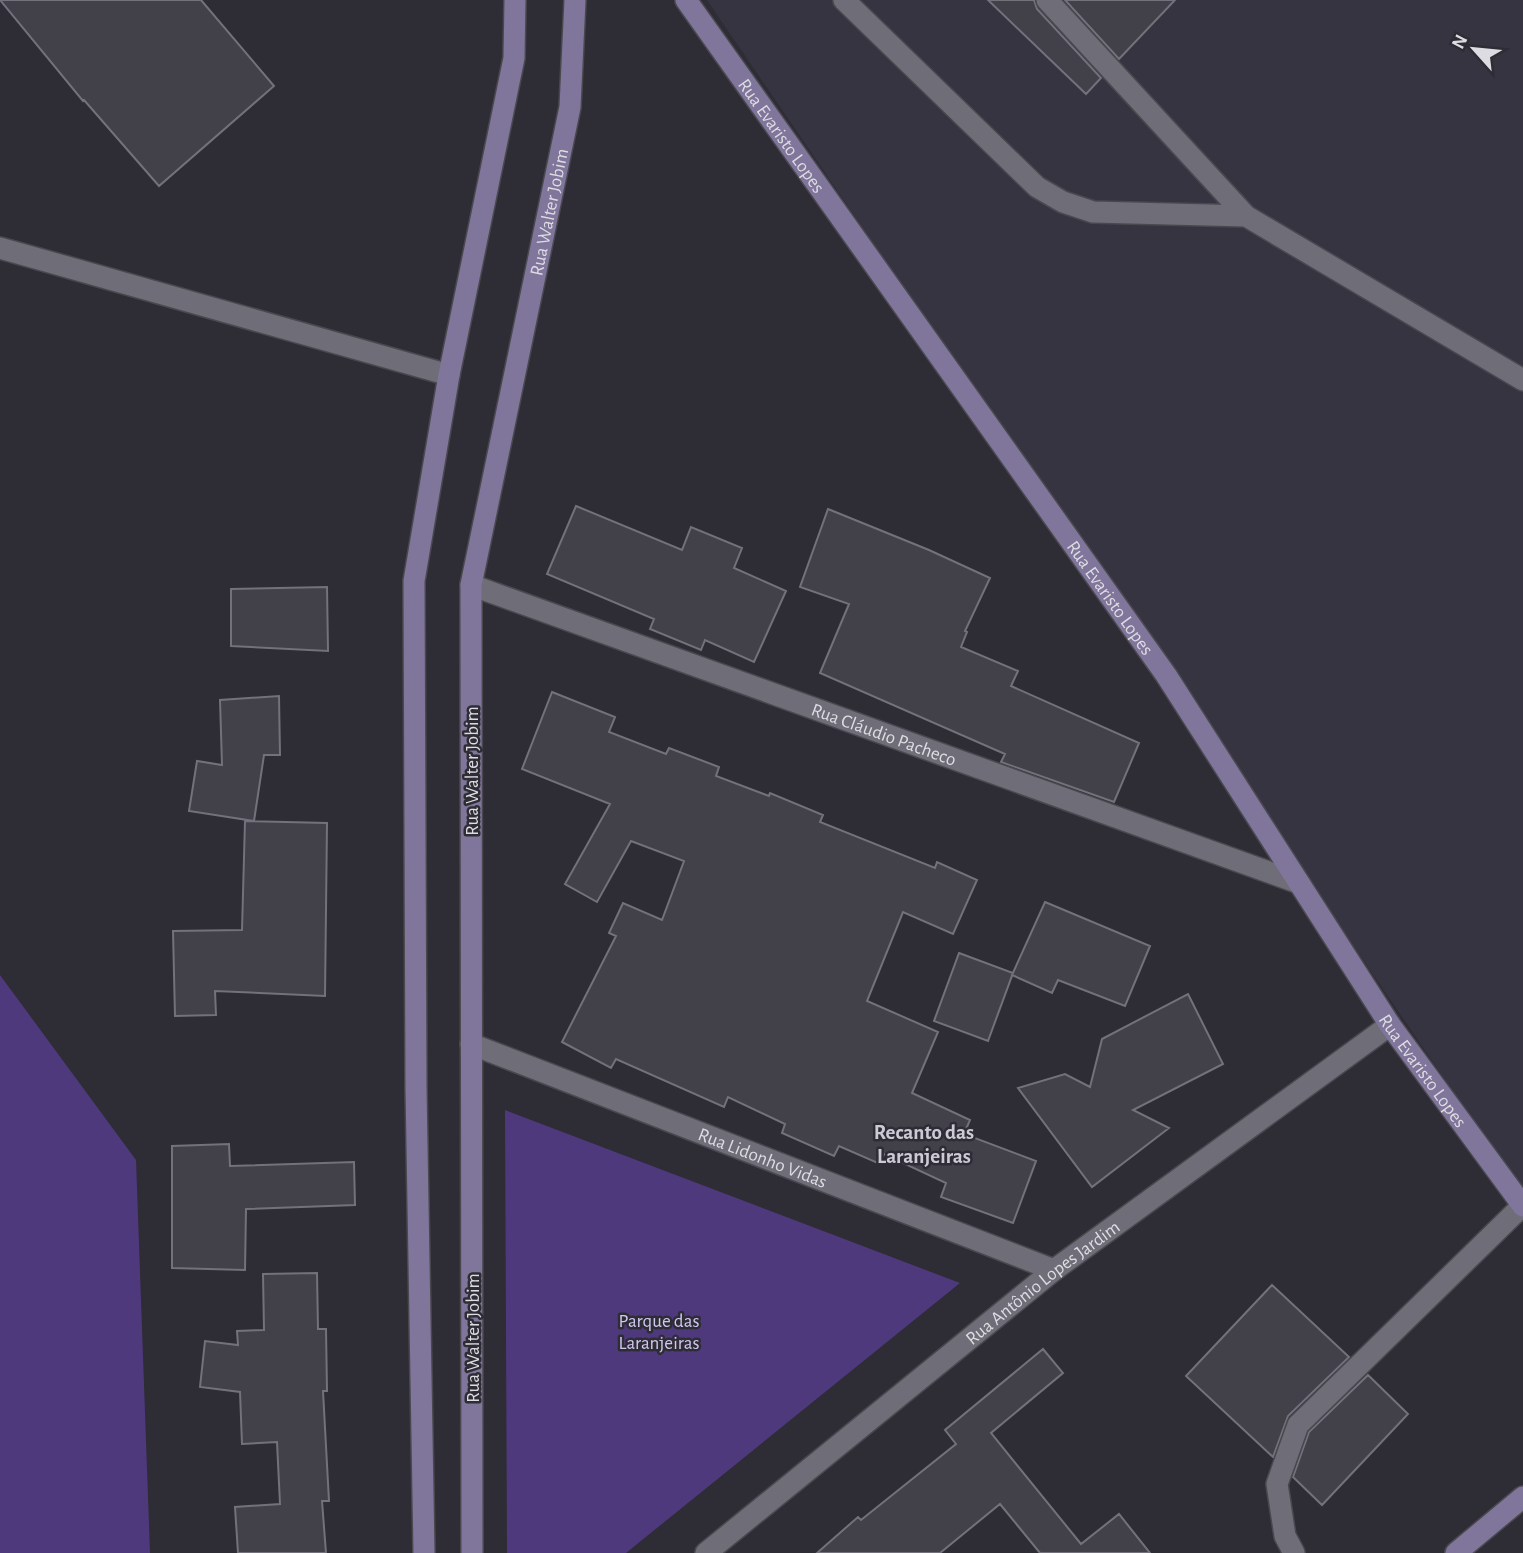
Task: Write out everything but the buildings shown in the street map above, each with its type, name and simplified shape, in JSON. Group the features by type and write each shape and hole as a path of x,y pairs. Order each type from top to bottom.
{"main road":[{"path":"424,1553 416,1087 414,582 449,375 514,58 515,0"},
{"name":"Rua Walter Jobim","path":"472,1553 471,585 570,107 575,0"},
{"name":"Rua Evaristo Lopes","path":"686,0 1166,675 1390,1025 1523,1205"},
{"path":"1456,1553 1523,1497"}],"street":[{"path":"844,0 1037,187 1063,202 1093,212 1246,216"},
{"path":"1047,0 1246,216 1523,380"},
{"path":"0,247 449,375"},
{"name":"Rua Cláudio Pacheco","path":"471,585 1299,883"},
{"name":"Rua Antônio Lopes Jardim","path":"706,1553 1054,1269 1390,1025"},
{"name":"Rua Lidonho Vidas","path":"471,1044 1054,1269"},
{"path":"1294,1553 1285,1536 1277,1484 1298,1425 1523,1205"}],"shaded area":[{"path":"707,0 1523,0 1523,1194"}],"green space":[{"path":"0,975 136,1160 150,1553 0,1553"},
{"name":"Parque das Laranjeiras","path":"505,1110 960,1283 626,1553 507,1553"}],"district":[{"name":"Recanto das Laranjeiras","path":"924,1144"}]}
